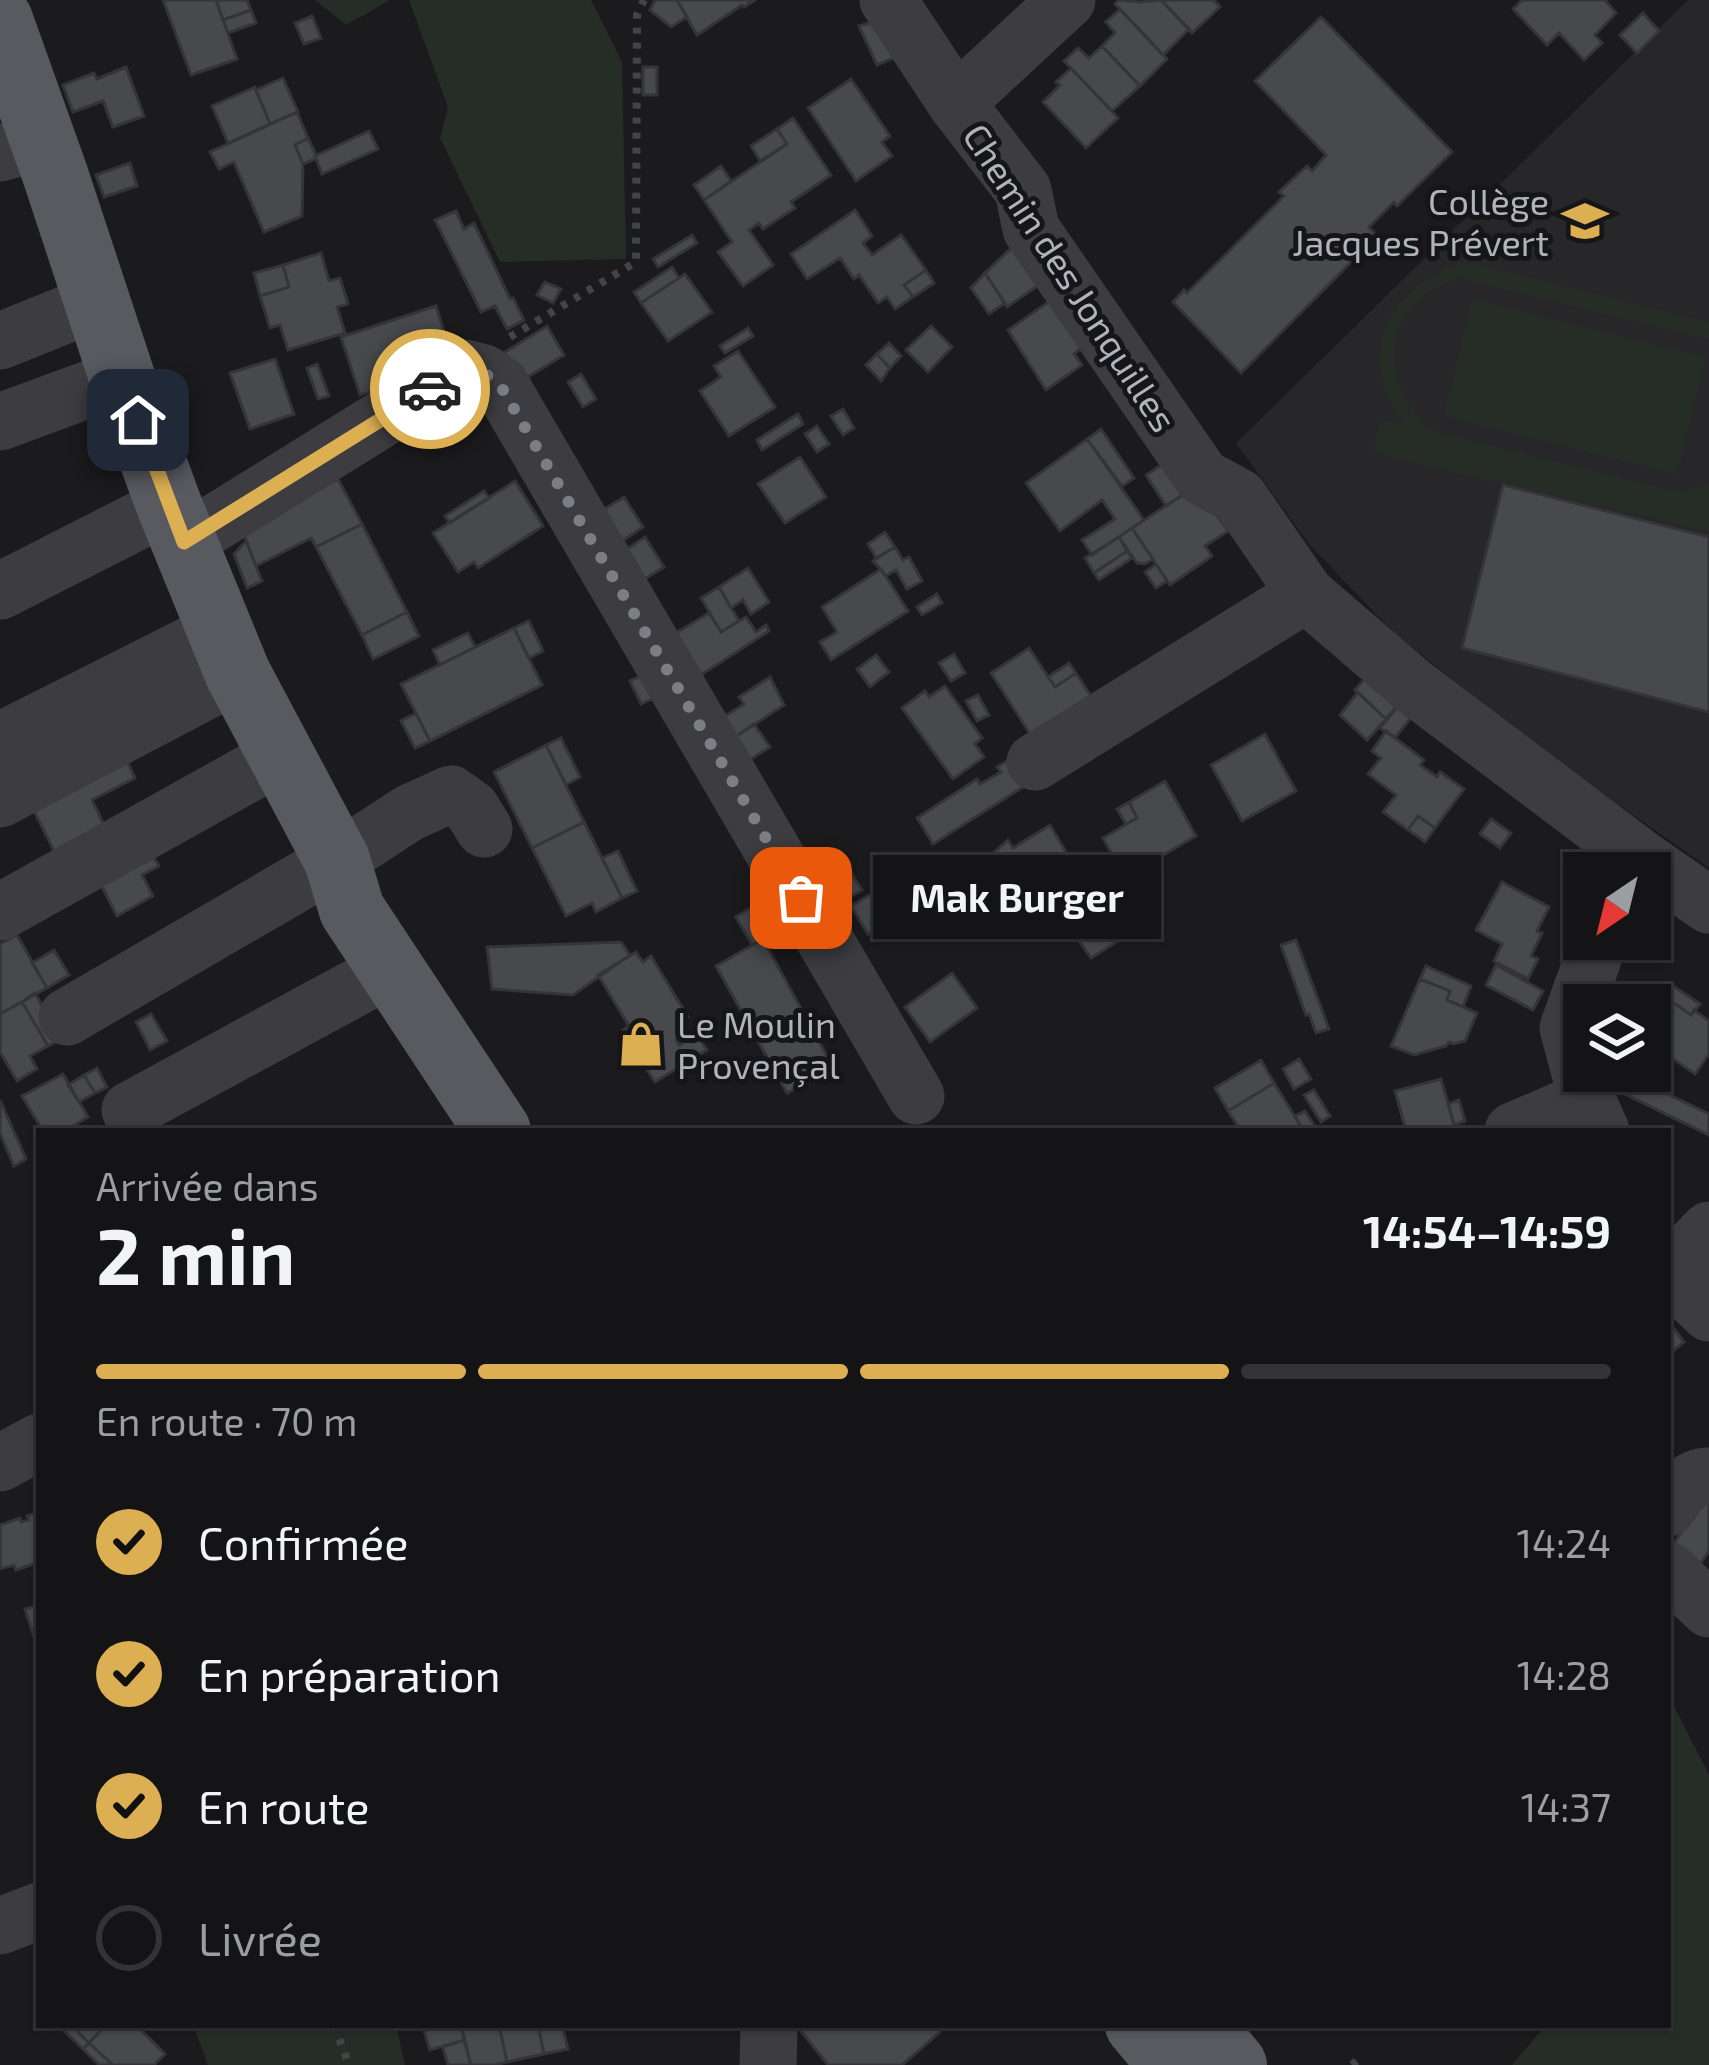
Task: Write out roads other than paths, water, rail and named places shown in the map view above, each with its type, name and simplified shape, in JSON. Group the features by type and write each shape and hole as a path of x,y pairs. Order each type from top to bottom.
{"main road":[{"path":"0,20 22,147 98,302 122,377 229,652 338,860 352,910 496,1128"},
{"path":"338,860 380,895 542,1128"},
{"path":"1141,2028 1172,2065"},
{"path":"1203,2028 1234,2065"}],"street":[{"name":"Chemin des Jonquilles","path":"888,0 956,104 1022,190 1031,229 1202,477 1239,497 1306,594 1621,852"},
{"path":"956,104 1067,0"},
{"path":"0,341 98,302"},
{"path":"0,591 177,523 481,356 484,373 500,385 916,1096"},
{"path":"0,422 122,377"},
{"path":"1035,763 1306,594"},
{"path":"0,741 229,652"},
{"path":"0,799 229,652"},
{"path":"1,912 282,755"},
{"path":"67,1017 338,860 409,813 451,794 471,808 484,830"},
{"name":"Chemin des Jonquilles","path":"1671,884 1709,904"},
{"path":"128,1096 383,959"},
{"path":"1528,1128 1594,1115 1568,1028 1592,960"},
{"path":"1709,1230 1682,1258 1679,1285 1709,1312"},
{"path":"0,1463 36,1444"},
{"path":"1671,1504 1683,1486 1709,1476"},
{"path":"1671,1573 1709,1609"},
{"path":"0,1926 36,1912"}],"place":[{"name":"Collège Jacques Prévert","path":"1585,221"},
{"name":"Mak Burger","path":"801,898"},
{"name":"Le Moulin Provençal","path":"641,1044"}]}
